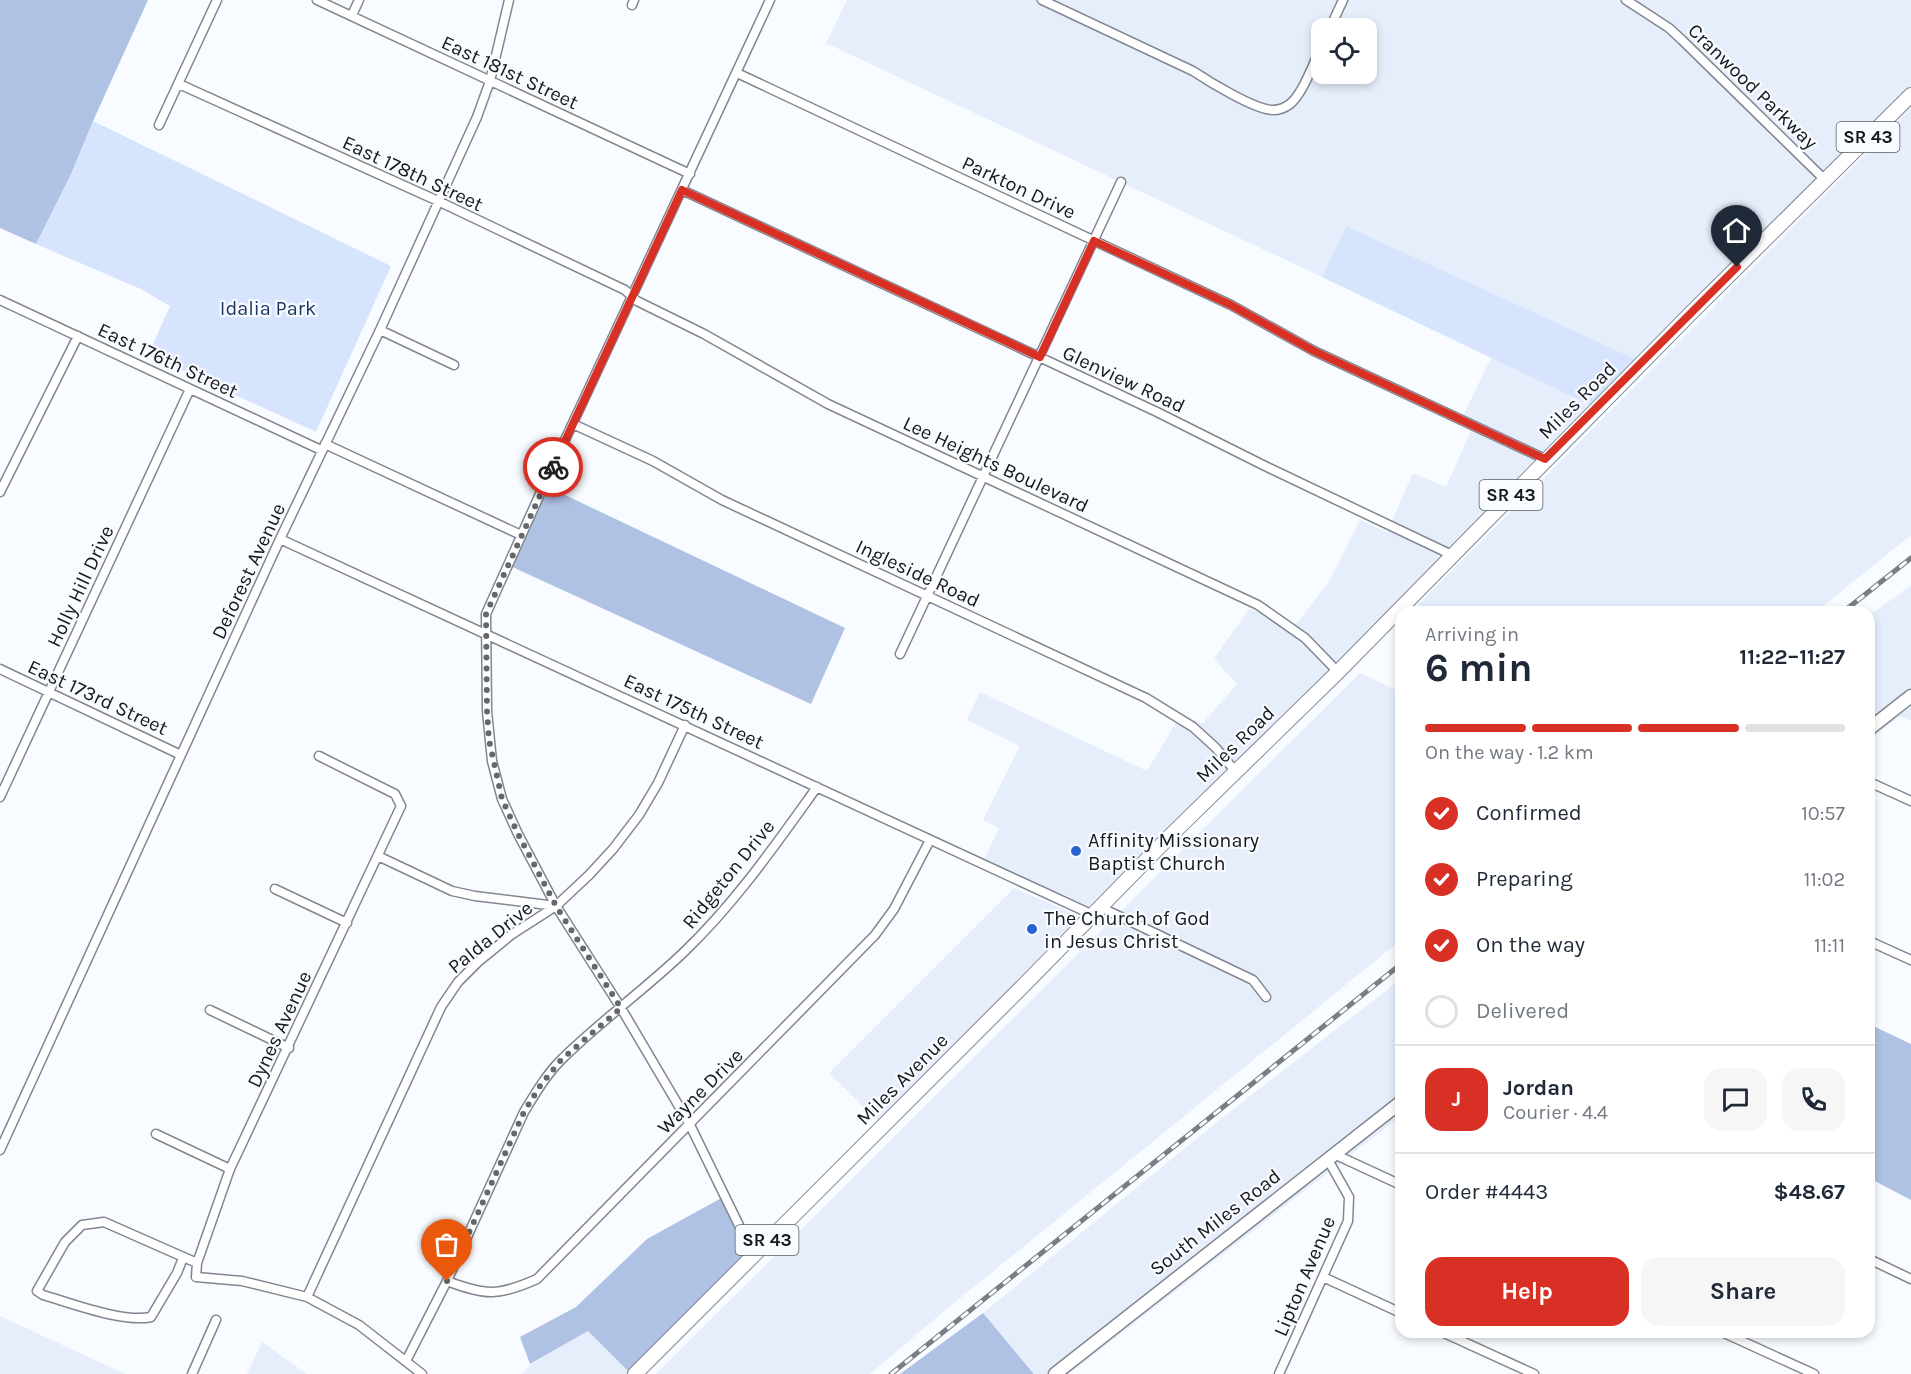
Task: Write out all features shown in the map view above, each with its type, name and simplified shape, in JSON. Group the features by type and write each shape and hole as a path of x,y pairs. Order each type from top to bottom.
{"main road":[{"name":"Miles Road","path":"1402,606 1545,459 1911,95"},
{"name":"Miles Road","path":"1196,810 1395,614"},
{"name":"Miles Avenue","path":"635,1374 1196,810"}],"street":[{"path":"159,125 217,0"},
{"name":"East 181st Street","path":"317,0 690,174"},
{"path":"352,15 359,0"},
{"name":"Deforest Avenue","path":"0,1150 477,117 490,81 509,0"},
{"path":"753,1254 690,1125 621,1008 556,906 506,808 492,761 487,711 486,614 770,0"},
{"path":"1042,0 1193,71 1209,82 1261,108 1273,110 1283,108 1297,97 1311,68"},
{"path":"1335,18 1343,0"},
{"name":"Cranwood Parkway","path":"1626,0 1669,28 1824,179"},
{"name":"Parkton Drive","path":"737,73 1231,305 1314,351 1545,459"},
{"name":"East 178th Street","path":"178,84 438,201 625,290 632,296"},
{"path":"900,654 1121,182"},
{"name":"Glenview Road","path":"682,190 1040,357 1452,555"},
{"name":"Lee Heights Boulevard","path":"632,296 637,301 704,334 828,404 1258,604 1305,638 1338,672"},
{"name":"East 176th Street","path":"0,300 190,389 521,535"},
{"path":"380,330 454,365"},
{"path":"0,492 78,336"},
{"name":"Holly Hill Drive","path":"0,798 190,389"},
{"name":"Ingleside Road","path":"573,424 653,461 722,500 1146,698 1193,727 1216,748 1235,771"},
{"name":"East 175th Street","path":"280,540 930,840 1209,959 1253,980 1266,997"},
{"name":"East 173rd Street","path":"0,669 181,755"},
{"path":"1875,724 1911,696"},
{"name":"Palda Drive","path":"307,1297 441,1007 458,982 478,962 511,935 556,906 613,849 639,815 658,783 685,725"},
{"name":"Dynes Avenue","path":"307,1297 242,1281 196,1277 196,1263 230,1169 289,1048 401,806 395,794 319,756"},
{"path":"1875,785 1911,801"},
{"name":"Ridgeton Drive","path":"406,1361 447,1281 524,1112 540,1086 561,1060 684,953 719,917 817,787"},
{"name":"Wayne Drive","path":"447,1281 473,1291 495,1293 515,1289 537,1279 875,935 894,909 930,840"},
{"path":"378,856 452,891 556,906"},
{"path":"274,889 347,923"},
{"path":"1875,944 1911,960"},
{"path":"210,1010 289,1048"},
{"name":"South Miles Road","path":"1063,1372 1395,1107"},
{"path":"156,1134 230,1169"},
{"path":"1331,1156 1395,1183"},
{"name":"Lipton Avenue","path":"1279,1374 1348,1221 1349,1197 1331,1156"},
{"path":"183,1258 177,1273 151,1317 139,1319 106,1312 43,1296 37,1291 65,1242 82,1225 104,1222 196,1263"},
{"path":"1875,1262 1911,1279"},
{"path":"1323,1277 1395,1310"},
{"path":"307,1297 358,1325 422,1374"},
{"path":"192,1374 216,1320"},
{"path":"1455,1338 1533,1374"},
{"path":"1735,1338 1814,1374"}],"shaded area":[{"path":"0,0 148,0 71,174 36,244 0,228"},
{"path":"847,0 1911,0 1911,95 1642,362 1346,226 1322,277 826,43"},
{"path":"1911,108 1911,535 1823,606 1417,606"},
{"path":"1492,356 1596,408 1400,606 1395,606 1395,611 1093,915 982,864 999,828 983,820 1020,746 967,720 980,692 1147,771 1182,713 1202,724 1237,684 1214,659 1249,609 1296,624 1330,580 1360,520 1387,532 1413,473 1446,487 1473,426 1461,420"},
{"path":"544,485 845,628 811,704 508,565"},
{"path":"1911,585 1911,721 1900,716 1875,736 1875,612"},
{"path":"1360,673 1395,689 1395,945 943,1312 870,1374 656,1374"},
{"path":"1014,888 1081,917 880,1123 829,1073"},
{"path":"1395,984 1395,1121 1069,1374 1035,1374 983,1313 1222,1118"},
{"path":"1875,1027 1911,1044 1911,1200 1875,1181"},
{"path":"725,1196 753,1254 631,1374 588,1331 530,1364 520,1337 576,1307 647,1239"},
{"path":"983,1313 1034,1374 900,1374"},
{"path":"0,1316 125,1374 0,1374"},
{"path":"588,1331 631,1374 522,1374 531,1364"},
{"path":"262,1342 307,1374 247,1374"}],"green space":[{"name":"Idalia Park","path":"93,121 391,266 316,432 148,355 170,306 141,289 36,244 71,174"},
{"path":"1346,226 1642,362 1596,408 1322,277"}],"railway":[{"path":"1851,606 1911,558"},
{"path":"891,1374 1395,969"}],"way so far":[{"path":"447,1281 524,1112 540,1086 561,1060 621,1008 556,906 518,834 502,799 489,740 486,614 553,467"}],"place":[{"name":"Affinity Missionary Baptist Church","path":"1076,851"},
{"name":"The Church of God in Jesus Christ","path":"1032,929"}],"route":[{"path":"553,467 682,190 1040,357 1094,241 1231,305 1314,351 1545,459 1737,267"}]}
